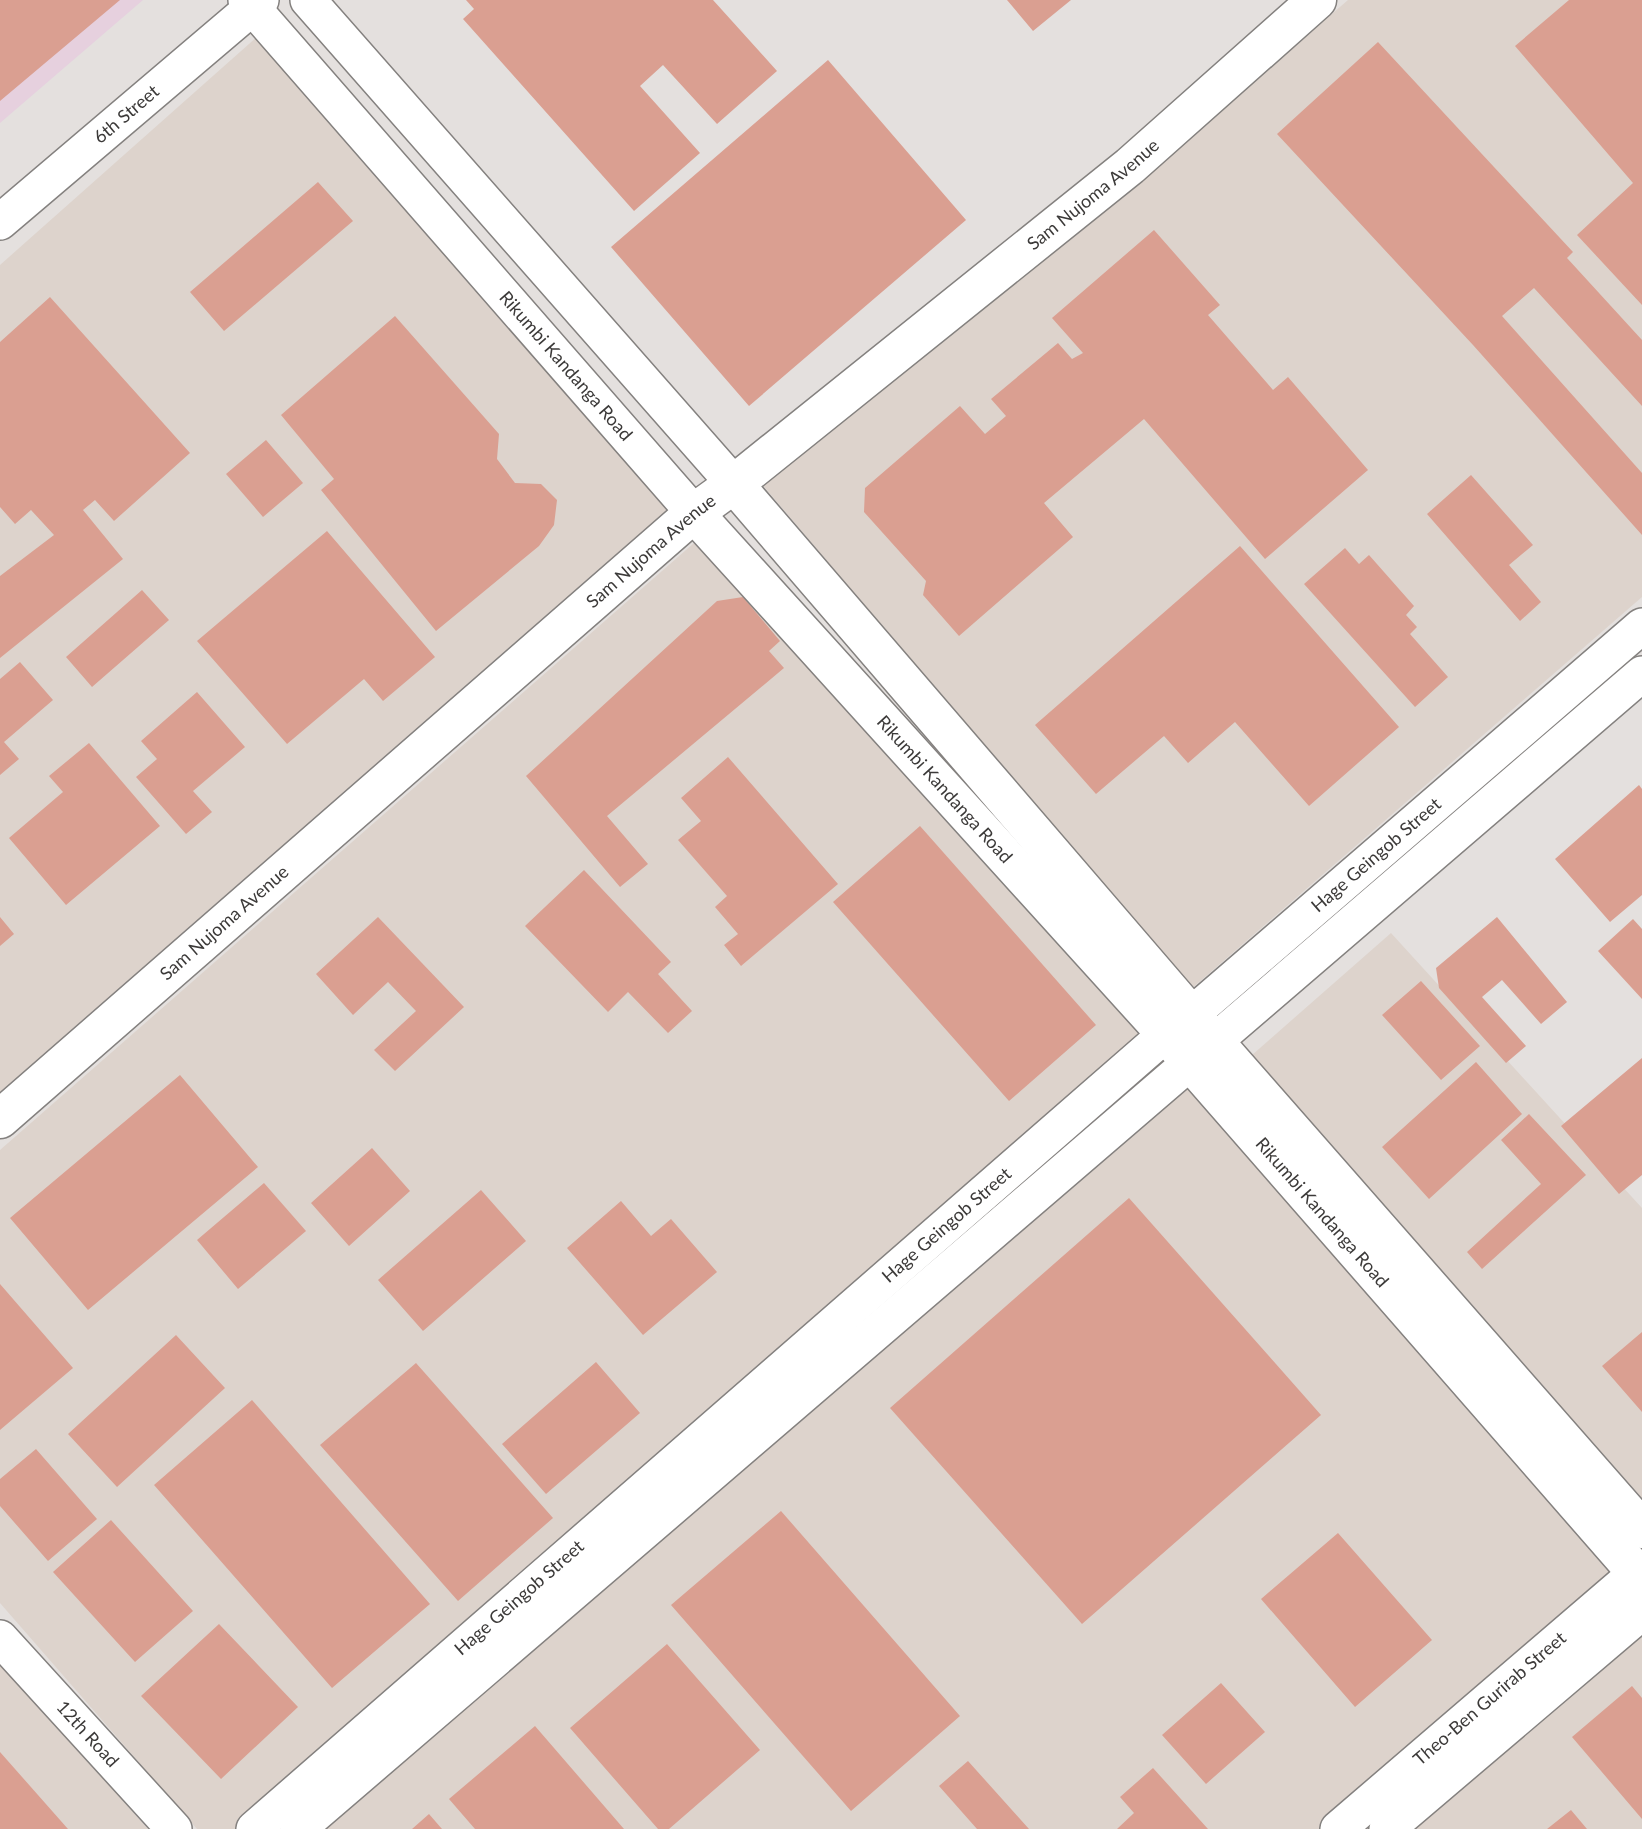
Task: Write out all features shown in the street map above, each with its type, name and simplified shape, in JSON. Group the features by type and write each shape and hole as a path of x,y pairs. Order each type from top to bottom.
{"main road":[{"name":"Sam Nujoma Avenue","path":"0,1119 694,513 734,484 1130,166 1317,0"},
{"name":"Rikumbi Kandanga Road","path":"734,484 1190,1038 1640,1573"},
{"name":"Rikumbi Kandanga Road","path":"694,513 1190,1038 1642,1529"}],"street":[{"name":"Rikumbi Kandanga Road","path":"308,0 734,484"},
{"name":"Rikumbi Kandanga Road","path":"253,3 694,513"},
{"name":"6th Street","path":"0,222 253,3"},
{"name":"Hage Geingob Street","path":"298,1829 1190,1038 1642,626"},
{"name":"Hage Geingob Street","path":"254,1829 1190,1038 1642,674"},
{"name":"Theo-Ben Gurirab Street","path":"1338,1829 1640,1573"},
{"name":"Theo-Ben Gurirab Street","path":"1387,1829 1642,1612"},
{"name":"12th Road","path":"0,1638 174,1829"}],"shaded area":[{"path":"0,0 143,0 0,123"},
{"path":"1348,0 1642,0 1642,597 1190,990 760,482 1149,173"},
{"path":"259,35 674,510 0,1099 0,265"},
{"path":"702,536 1203,1098 1391,933 1642,1208 1642,1829 197,1829 0,1603 0,1150"},
{"path":"0,1662 148,1829 0,1829"}],"building":[{"path":"0,0 120,0 0,101"},
{"path":"466,0 713,0 777,71 717,124 663,65 640,86 700,153 634,211 463,19 474,9"},
{"path":"1007,0 1071,0 1033,31"},
{"path":"1569,0 1642,0 1642,305 1577,235 1633,183 1515,46"},
{"path":"1378,42 1573,252 1567,258 1642,340 1642,406 1534,288 1502,316 1642,473 1642,535 1473,345 1277,134"},
{"path":"828,60 966,220 749,406 611,247"},
{"path":"318,182 353,221 224,331 190,292"},
{"path":"1154,230 1220,305 1208,315 1273,390 1288,377 1368,470 1265,559 1144,419 1044,503 1073,537 959,636 923,595 926,581 864,512 865,488 960,406 985,434 1006,416 991,399 1058,343 1072,359 1083,353 1052,318"},
{"path":"50,297 190,453 114,521 95,500 83,510 123,559 0,658 0,576 54,535 31,510 15,524 0,507 0,342"},
{"path":"395,316 499,434 497,459 515,483 541,484 557,500 554,525 539,546 436,631 321,490 334,479 281,415"},
{"path":"266,440 303,483 263,517 226,474"},
{"path":"1471,475 1533,545 1509,565 1541,602 1520,621 1427,514"},
{"path":"327,531 435,657 383,701 364,679 287,744 197,641"},
{"path":"1240,546 1399,727 1309,806 1235,722 1188,763 1164,736 1096,794 1035,725"},
{"path":"1345,548 1359,564 1369,555 1414,606 1406,615 1417,627 1410,634 1448,677 1415,707 1304,584"},
{"path":"142,590 169,620 92,687 66,657"},
{"path":"743,597 780,641 769,651 784,668 607,816 648,864 620,887 526,776 717,601"},
{"path":"20,662 53,700 4,742 19,759 0,775 0,679"},
{"path":"197,692 245,747 193,791 212,812 186,834 136,777 157,759 141,741"},
{"path":"89,743 160,826 66,905 9,838 63,792 49,776"},
{"path":"728,757 838,884 741,966 724,945 738,934 715,907 727,896 678,840 701,821 681,798"},
{"path":"1639,785 1642,789 1642,895 1610,922 1555,859"},
{"path":"920,826 1096,1025 1009,1101 833,902"},
{"path":"584,870 671,962 658,974 692,1011 668,1033 628,992 608,1012 525,926"},
{"path":"0,917 14,934 0,946"},
{"path":"378,917 464,1007 395,1071 374,1050 416,1011 388,982 353,1015 316,974"},
{"path":"1497,917 1567,1002 1541,1024 1502,980 1482,997 1526,1046 1506,1063 1439,988 1436,968"},
{"path":"1633,919 1642,929 1642,999 1598,951"},
{"path":"1421,981 1480,1046 1441,1080 1382,1015"},
{"path":"1642,1058 1642,1175 1619,1194 1561,1126"},
{"path":"1476,1062 1522,1114 1429,1199 1382,1147"},
{"path":"180,1075 258,1167 88,1310 10,1218"},
{"path":"1529,1114 1586,1175 1482,1269 1467,1252 1541,1184 1501,1140"},
{"path":"372,1148 410,1191 349,1246 311,1203"},
{"path":"264,1183 306,1231 238,1289 197,1240"},
{"path":"481,1190 526,1241 423,1331 378,1280"},
{"path":"1129,1198 1321,1415 1082,1624 890,1408"},
{"path":"621,1201 651,1236 671,1219 717,1272 643,1335 567,1248"},
{"path":"0,1284 73,1368 0,1430"},
{"path":"1642,1332 1642,1412 1602,1366"},
{"path":"176,1335 225,1388 117,1487 68,1434"},
{"path":"596,1362 640,1413 546,1494 502,1444"},
{"path":"416,1363 553,1518 458,1601 320,1445"},
{"path":"252,1400 430,1604 332,1688 154,1485"},
{"path":"36,1449 97,1519 48,1561 0,1506 0,1479"},
{"path":"781,1511 960,1716 851,1811 671,1605"},
{"path":"111,1520 193,1611 135,1662 53,1572"},
{"path":"1338,1533 1432,1640 1355,1707 1261,1599"},
{"path":"219,1624 298,1707 221,1779 141,1696"},
{"path":"667,1644 760,1750 669,1829 658,1829 570,1728"},
{"path":"1221,1683 1265,1732 1206,1784 1162,1735"},
{"path":"1632,1686 1642,1698 1642,1819 1572,1737"},
{"path":"535,1726 624,1829 475,1829 449,1799"},
{"path":"0,1752 68,1829 0,1829"},
{"path":"968,1761 1029,1829 977,1829 939,1786"},
{"path":"1153,1768 1208,1829 1117,1829 1134,1813 1120,1797"},
{"path":"1571,1810 1587,1829 1547,1829"},
{"path":"429,1814 442,1829 412,1829"}]}
